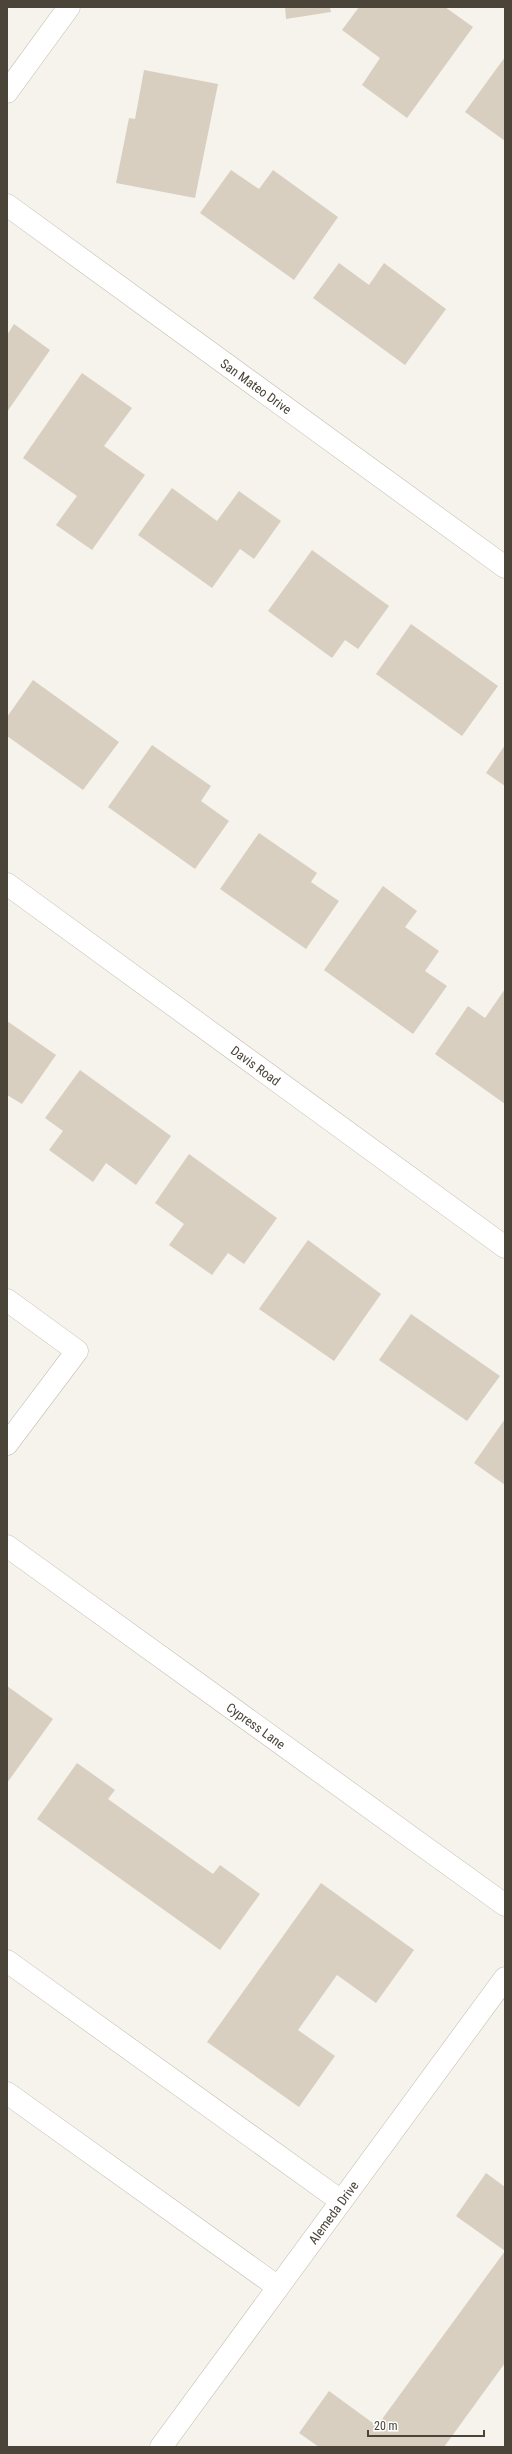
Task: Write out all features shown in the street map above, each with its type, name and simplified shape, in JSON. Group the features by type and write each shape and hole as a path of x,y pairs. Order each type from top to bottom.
{"street":[{"path":"7,92 69,7"},
{"name":"San Mateo Drive","path":"7,205 505,567"},
{"name":"Davis Road","path":"7,884 505,1247"},
{"path":"7,1300 77,1350 8,1442"},
{"name":"Cypress Lane","path":"7,1546 505,1905"},
{"path":"7,1962 341,2201"},
{"name":"Alemeda Drive","path":"161,2447 505,1978"},
{"path":"7,2093 278,2287"}],"building":[{"path":"285,7 330,7 331,12 286,19"},
{"path":"359,7 445,7 473,27 407,118 362,85 380,58 342,30"},
{"path":"505,57 505,141 465,112"},
{"path":"144,70 218,84 195,198 116,183 129,118 135,119"},
{"path":"231,170 259,189 273,170 338,217 294,280 200,213"},
{"path":"339,263 369,285 384,263 446,309 405,365 313,298"},
{"path":"14,324 50,350 7,412 7,335"},
{"path":"82,373 132,408 104,446 145,475 92,550 56,525 77,496 23,458"},
{"path":"172,488 217,521 239,491 281,521 254,559 240,549 212,588 138,535"},
{"path":"312,550 389,606 358,649 345,640 332,658 268,611"},
{"path":"411,624 498,686 462,736 376,674"},
{"path":"33,680 119,742 83,790 7,736 7,717"},
{"path":"152,745 211,786 201,801 229,821 195,869 108,807"},
{"path":"505,745 505,786 486,773"},
{"path":"259,833 317,873 311,882 339,901 306,949 220,889"},
{"path":"383,886 417,911 405,927 439,951 425,971 447,986 413,1034 324,970"},
{"path":"505,989 505,1104 435,1054 468,1006 485,1018"},
{"path":"7,1021 56,1055 22,1104 7,1095"},
{"path":"80,1070 171,1136 136,1185 106,1163 93,1182 49,1150 63,1131 45,1118"},
{"path":"189,1154 277,1218 244,1264 228,1253 212,1275 169,1245 184,1224 155,1203"},
{"path":"308,1240 381,1294 334,1361 259,1309"},
{"path":"411,1314 500,1376 467,1421 379,1360"},
{"path":"505,1419 505,1485 474,1463"},
{"path":"7,1686 53,1719 7,1783"},
{"path":"77,1763 115,1790 108,1799 213,1874 220,1865 260,1894 220,1950 37,1819"},
{"path":"321,1883 414,1950 376,2003 337,1975 298,2030 335,2056 299,2107 207,2042"},
{"path":"486,2173 505,2187 505,2251 456,2216"},
{"path":"505,2251 505,2363 444,2447 319,2447 299,2433 329,2391 377,2426"}]}
